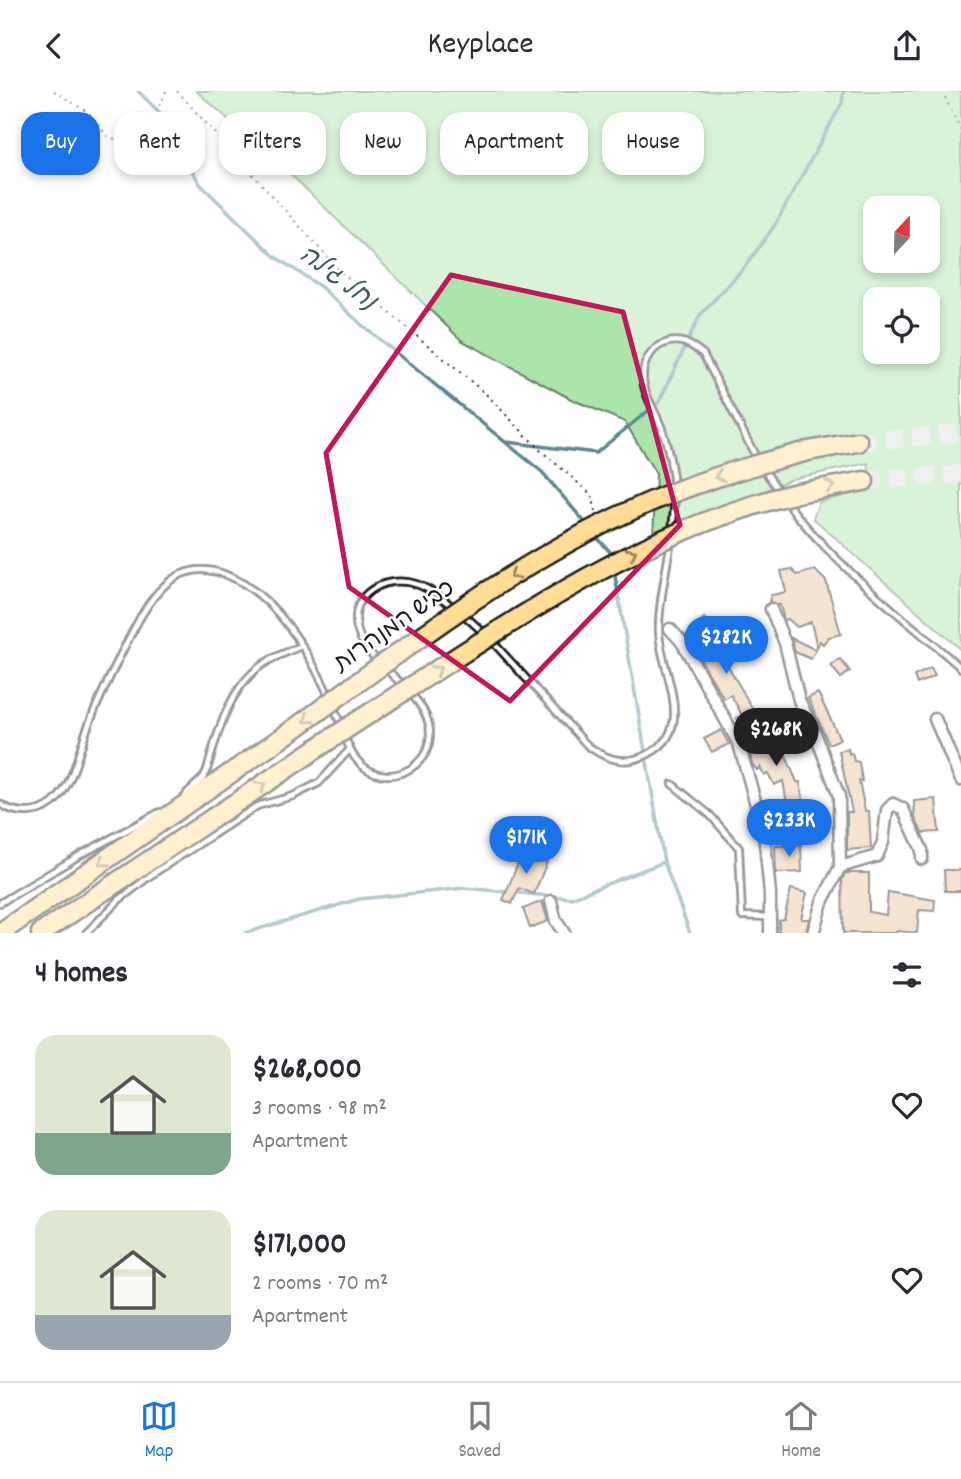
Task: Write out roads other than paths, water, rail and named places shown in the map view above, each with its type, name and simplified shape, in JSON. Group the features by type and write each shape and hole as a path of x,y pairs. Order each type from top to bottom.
{"highway":[{"name":"כביש המנהרות","path":"0,933 527,566 632,510 698,483 766,461 858,442"},
{"path":"41,933 520,617 622,558 718,516 797,493 864,481"}],"street":[{"path":"771,609 785,643 799,700 839,796 841,867 822,902 813,933"},
{"path":"670,629 682,642 739,744 764,832 770,933"},
{"path":"935,719 961,780"},
{"path":"841,867 877,856 883,842 887,810 892,804 903,809 922,851 922,859"},
{"path":"551,901 556,921 564,933"}],"lane":[{"path":"0,804 11,810 31,812 49,805 58,797 71,774 102,693 145,609 163,587 177,577 200,569 231,577 274,610 318,673 355,758 376,772 391,774 411,769 421,761 429,744 431,726 426,713 420,703 365,647 356,622 356,610 369,592 378,586 402,581 426,589 477,625 587,745 603,757 626,760 653,752 673,729 676,717 659,629 675,496 671,462 663,432 642,377 648,358 654,350 662,344 672,342 692,345 703,354 752,453 801,521 836,559 961,668"},
{"path":"180,799 203,778 226,712 251,675 261,665 301,646"},
{"path":"86,933 120,899 151,875 246,812 257,806 293,796 319,783 350,749"},
{"path":"672,784 710,815 739,848 742,916 770,917"},
{"path":"0,903 92,848 165,809"}],"waterway":[{"name":"נחל גילה","path":"138,91 167,120 180,151 200,184 274,256 321,287 362,325 542,472 588,526"},
{"path":"506,442 596,453 659,402 700,315 744,268 775,225 842,103 844,91"},
{"path":"595,535 612,554 612,559"},
{"path":"614,570 664,862 690,933"},
{"path":"245,933 359,899 465,888 571,898 664,862"}],"tunnel":[{"path":"858,442 961,433"},
{"path":"864,481 961,474"}]}
